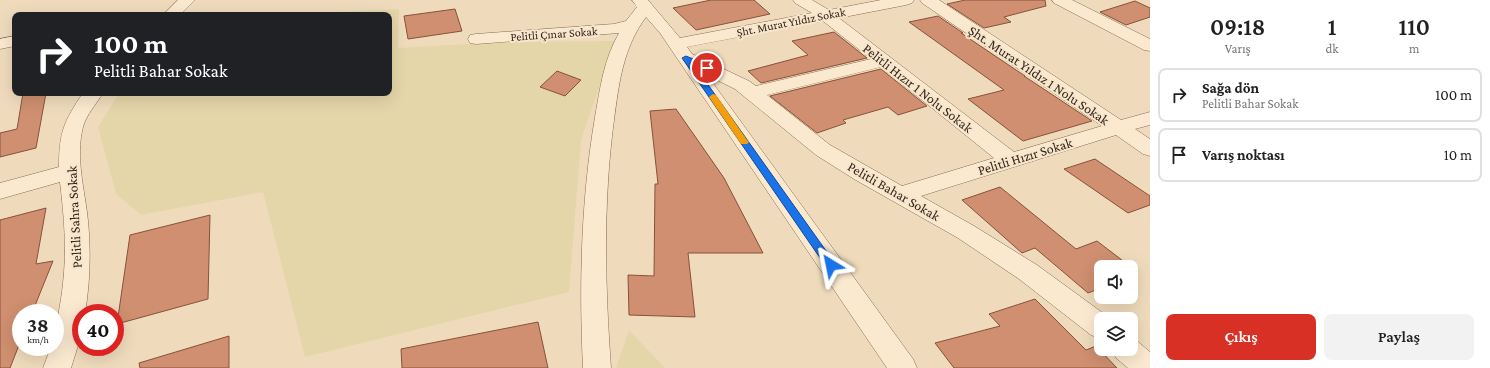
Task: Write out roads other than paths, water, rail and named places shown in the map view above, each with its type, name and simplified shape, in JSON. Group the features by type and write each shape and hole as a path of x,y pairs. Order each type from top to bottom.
{"street":[{"path":"174,12 187,0"},
{"name":"Pelitli Hızır 1 Nolu Sokak","path":"801,0 826,15 1011,161"},
{"name":"Şht. Murat Yıldız Sokak","path":"681,51 826,15 906,0"},
{"name":"Şht. Murat Yıldız 1 Nolu Sokak","path":"928,0 1150,149"},
{"path":"1060,0 1146,41"},
{"path":"597,368 593,248 599,149 616,58 643,3 681,51 903,368"},
{"name":"Pelitli Çınar Sokak","path":"476,39 614,29 632,25"},
{"path":"0,44 12,42"},
{"name":"Pelitli Bahar Sokak","path":"681,51 718,73 742,85 823,150 899,195 966,232 1028,272 1094,322"},
{"path":"752,93 884,60"},
{"name":"Pelitli Sahra Sokak","path":"57,368 72,316 76,283 77,234 71,171 70,142 74,125 92,96"},
{"name":"Pelitli Hızır Sokak","path":"899,195 1150,118"},
{"path":"0,191 71,171"},
{"path":"1134,356 1148,368"}]}
